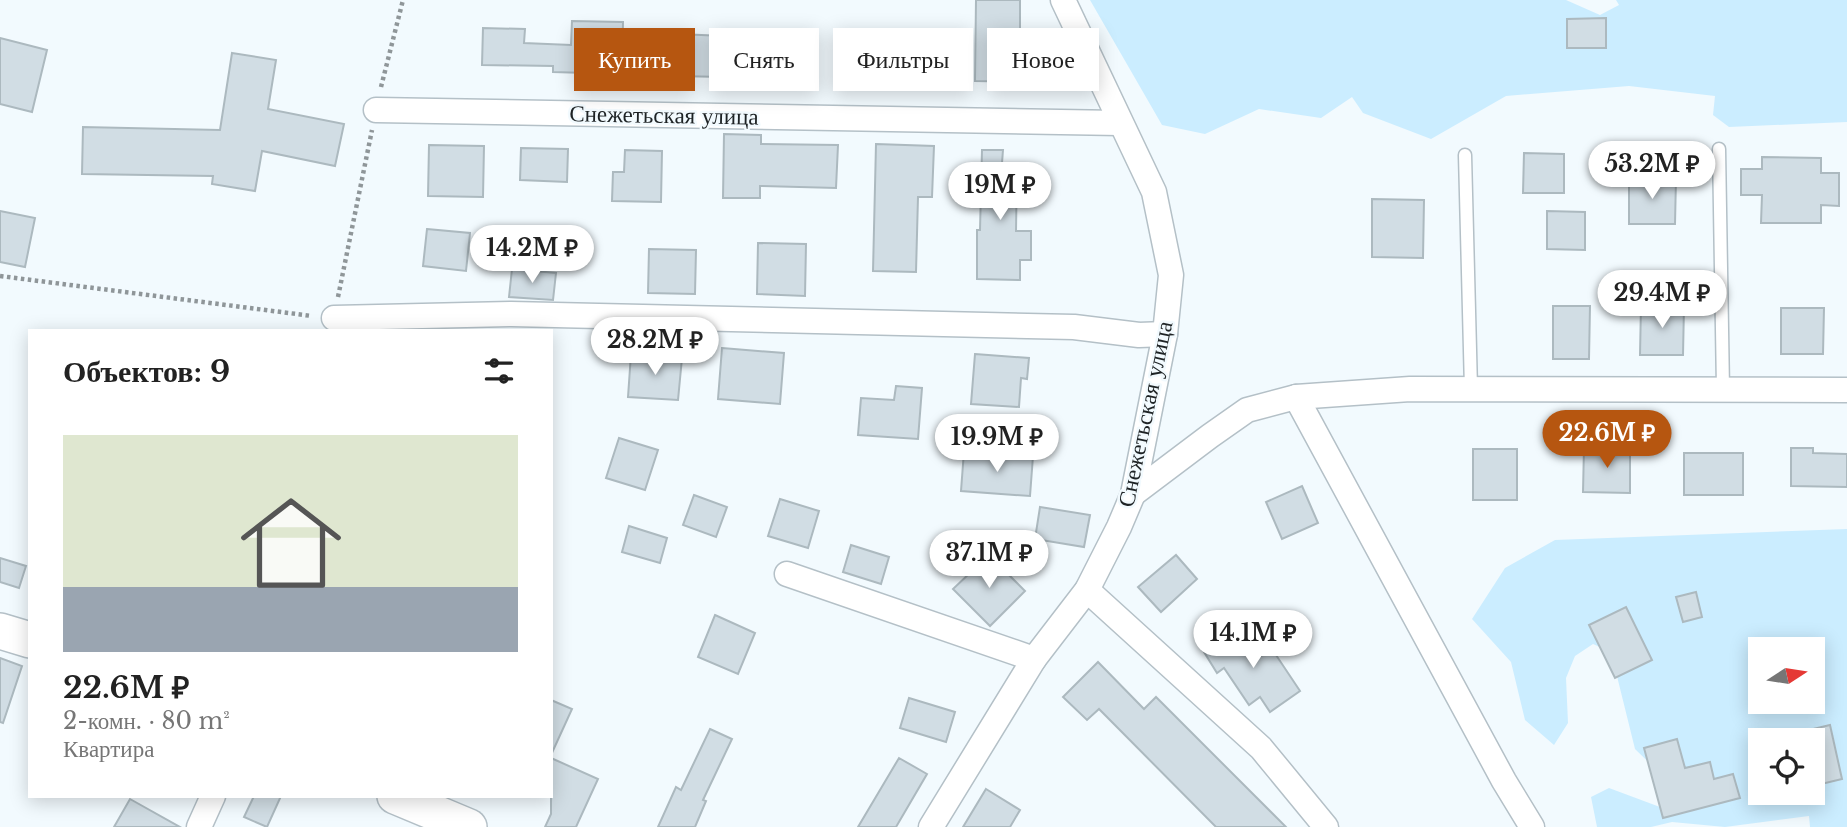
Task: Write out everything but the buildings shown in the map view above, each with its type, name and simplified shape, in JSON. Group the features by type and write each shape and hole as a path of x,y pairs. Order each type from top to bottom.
{"street":[{"name":"Снежетьская улица","path":"931,827 1034,659 1087,590 1119,527 1133,494 1165,334 1171,275 1154,192 1063,0"},
{"name":"Снежетьская улица","path":"376,110 1120,123"},
{"path":"334,318 1074,327 1139,335 1165,334"},
{"path":"1133,494 1247,410 1296,397 1410,389 1847,390"},
{"path":"1296,397 1504,782 1532,827"},
{"path":"787,574 1034,659"},
{"path":"1087,590 1261,748 1326,827"},
{"path":"0,631 28,639"},
{"path":"200,827 212,798"},
{"path":"400,798 469,827"}],"lane":[{"path":"1719,149 1723,389"},
{"path":"1465,155 1471,389"}],"path":[{"path":"0,276 334,318 376,110 403,0"}],"shaded area":[{"path":"1090,0 1566,0 1600,15 1619,5 1616,0 1847,0 1847,122 1729,127 1713,115 1715,96 1629,86 1506,96 1431,139 1363,113 1352,97 1321,118 1259,109 1205,134 1162,125"},
{"path":"1847,529 1847,827 1810,827 1809,816 1725,827 1672,822 1651,827 1597,827 1591,797 1609,788 1668,810 1667,780 1635,749 1611,652 1593,644 1575,656 1566,678 1568,723 1554,745 1525,720 1511,662 1472,619 1505,568 1555,540"}]}
